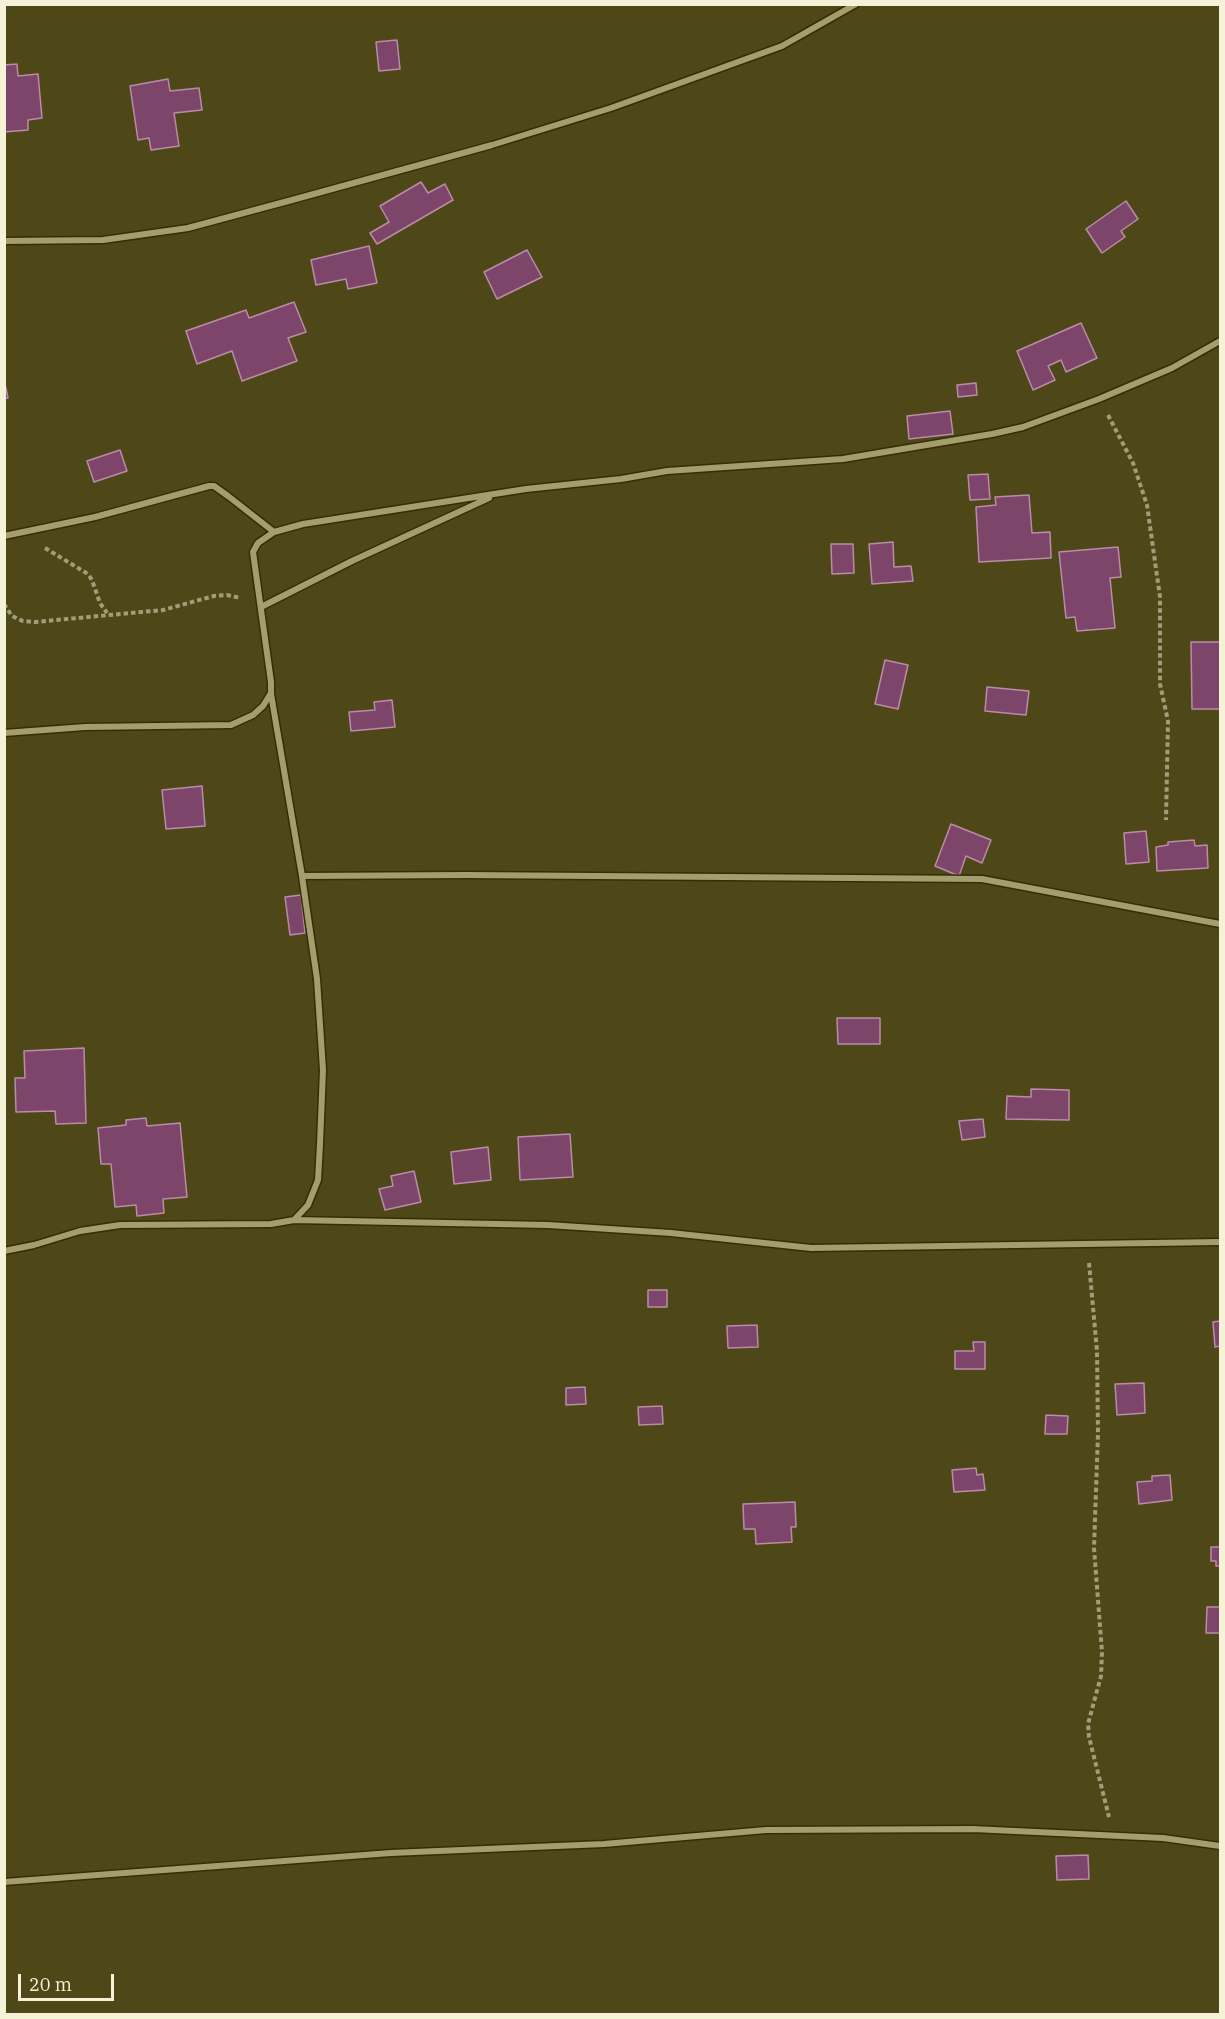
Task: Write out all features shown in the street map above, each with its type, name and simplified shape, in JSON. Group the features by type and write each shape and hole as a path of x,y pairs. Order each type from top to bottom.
{"street":[{"path":"4,241 103,240 188,228 492,145 611,108 782,46 856,4"},
{"path":"294,1220 308,1205 318,1180 322,1070 317,979 271,693 253,552 258,543 274,532 303,524 498,493 621,479 667,471 855,458 1002,432 1023,427 1099,399 1172,368 1221,341"},
{"path":"4,536 117,512 209,486 214,486 274,532"},
{"path":"261,607 352,561 498,493"},
{"path":"4,733 85,727 231,725 253,715 263,706 271,693"},
{"path":"302,876 982,879 1221,924"},
{"path":"4,1251 34,1245 80,1231 120,1225 271,1224 294,1220 549,1225 671,1233 811,1248 1221,1242"},
{"path":"4,1882 391,1853 604,1844 766,1830 973,1829 1163,1838 1221,1846"}],"path":[{"path":"1099,399 1134,463 1147,505 1160,597 1160,684 1168,721 1166,820"},
{"path":"15,535 62,557 88,574 100,603 108,614"},
{"path":"4,604 12,616 23,621 163,610 206,598 227,595 261,607"},
{"path":"1088,1244 1097,1351 1098,1434 1094,1548 1102,1652 1101,1676 1088,1724 1089,1737 1114,1836"}],"building":[{"path":"397,40 400,69 379,71 376,42"},
{"path":"17,64 18,76 38,74 42,118 28,120 28,130 4,132 4,65"},
{"path":"168,79 170,91 199,88 202,110 174,113 179,146 151,150 149,138 138,140 130,86"},
{"path":"421,182 428,193 445,184 453,200 377,244 370,233 389,222 380,206"},
{"path":"1126,201 1138,219 1121,231 1125,237 1102,253 1086,229"},
{"path":"369,246 377,283 348,289 346,279 316,285 311,260"},
{"path":"527,250 542,277 497,299 484,272"},
{"path":"294,302 306,332 288,338 297,361 242,381 232,351 197,364 186,331 246,310 249,318"},
{"path":"1081,323 1097,358 1066,372 1061,360 1048,366 1055,380 1033,390 1017,351"},
{"path":"4,379 8,398 4,399"},
{"path":"976,383 977,395 958,397 957,385"},
{"path":"950,411 953,434 909,439 907,416"},
{"path":"120,450 127,471 94,482 87,461"},
{"path":"988,474 990,499 970,500 968,475"},
{"path":"1029,495 1032,533 1050,532 1051,558 979,562 976,507 996,505 995,497"},
{"path":"893,542 894,567 911,566 913,581 872,584 869,544"},
{"path":"831,544 853,544 854,573 832,574"},
{"path":"1118,547 1121,577 1110,578 1115,628 1077,631 1075,617 1066,618 1059,552"},
{"path":"1191,642 1220,642 1220,709 1192,709"},
{"path":"885,660 908,665 898,709 875,704"},
{"path":"987,687 1029,691 1026,715 985,711"},
{"path":"392,700 395,727 351,731 349,712 375,710 374,702"},
{"path":"202,786 205,826 166,829 162,790"},
{"path":"951,824 991,840 982,863 966,856 959,876 935,866"},
{"path":"1146,831 1149,862 1126,864 1124,833"},
{"path":"1194,840 1195,846 1207,845 1208,868 1157,871 1156,847 1168,845 1168,842"},
{"path":"301,895 305,933 290,935 285,897"},
{"path":"837,1018 880,1018 880,1044 838,1044"},
{"path":"84,1048 86,1123 56,1124 55,1111 16,1112 15,1078 25,1078 24,1051"},
{"path":"1031,1089 1069,1090 1069,1120 1006,1119 1007,1096 1031,1097"},
{"path":"146,1118 147,1126 180,1123 187,1197 163,1199 164,1213 137,1216 136,1205 115,1207 111,1164 101,1164 98,1128 126,1125 126,1120"},
{"path":"983,1119 985,1137 962,1140 959,1121"},
{"path":"570,1134 573,1177 520,1180 518,1137"},
{"path":"488,1147 491,1180 454,1184 451,1152"},
{"path":"414,1171 421,1202 385,1210 379,1189 393,1186 391,1176"},
{"path":"648,1290 667,1290 667,1307 648,1307"},
{"path":"1220,1321 1220,1346 1215,1347 1213,1322"},
{"path":"757,1325 758,1347 728,1348 727,1326"},
{"path":"973,1342 985,1342 985,1369 955,1369 955,1351 974,1351"},
{"path":"1144,1383 1145,1413 1117,1415 1115,1384"},
{"path":"585,1387 586,1404 566,1405 566,1388"},
{"path":"662,1406 663,1424 639,1425 638,1407"},
{"path":"1046,1415 1068,1416 1067,1434 1045,1434"},
{"path":"976,1468 977,1475 983,1474 985,1490 954,1492 952,1470"},
{"path":"1170,1475 1172,1500 1139,1504 1137,1482 1152,1481 1152,1476"},
{"path":"795,1502 796,1527 791,1527 792,1542 756,1544 755,1529 744,1529 743,1504"},
{"path":"1211,1547 1220,1547 1220,1566 1216,1566 1216,1561 1211,1561"},
{"path":"1207,1607 1220,1607 1220,1633 1206,1633"},
{"path":"1088,1855 1089,1879 1057,1880 1056,1856"}]}
